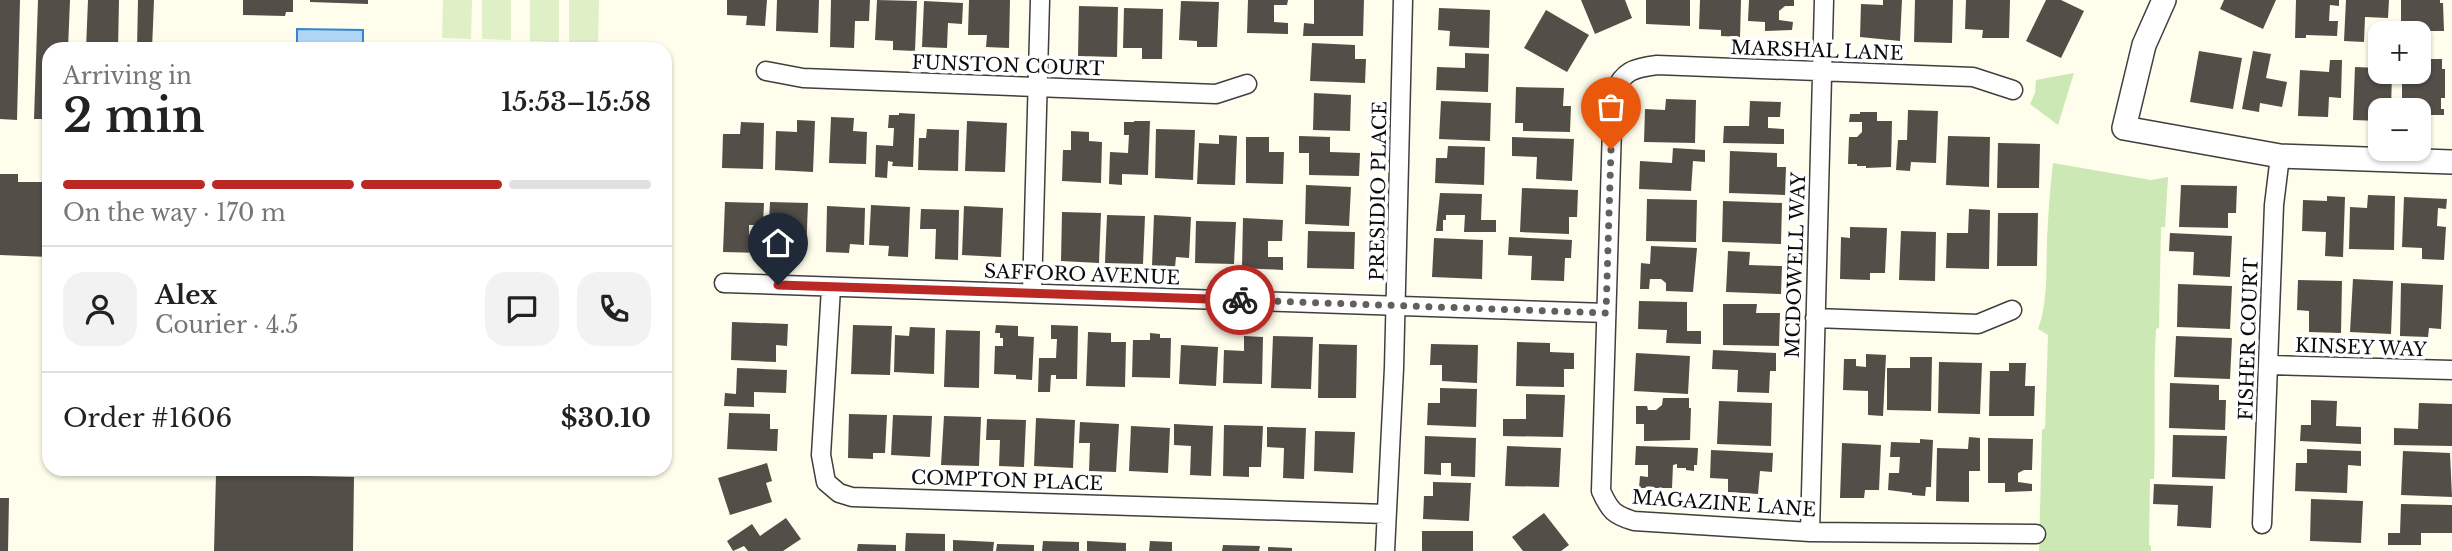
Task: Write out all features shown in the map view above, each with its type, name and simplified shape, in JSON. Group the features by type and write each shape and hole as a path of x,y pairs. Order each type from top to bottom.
{"street":[{"path":"1032,293 1040,0"},
{"name":"PRESIDIO PLACE","path":"1385,551 1396,306 1403,0"},
{"name":"MCDOWELL WAY","path":"1810,531 1824,0"},
{"path":"2164,0 2144,45 2124,128 2280,156 2452,162"},
{"name":"MARSHAL LANE","path":"1620,77 1638,67 1657,65 1973,77 2013,90"},
{"name":"FUNSTON COURT","path":"766,71 803,78 1216,94 1247,84"},
{"name":"MAGAZINE LANE","path":"1620,77 1613,94 1601,491 1612,511 1617,516 1634,521 1810,531 2036,534"},
{"name":"FISHER COURT","path":"2262,524 2274,205 2280,156"},
{"name":"SAFFORO AVENUE","path":"724,283 1606,313"},
{"name":"COMPTON PLACE","path":"831,288 821,455 826,482 839,493 852,497 1386,514"},
{"path":"1815,318 1978,324 2012,310"},
{"name":"KINSEY WAY","path":"2268,365 2452,370"}],"green space":[{"path":"443,0 472,0 471,39 442,38"},
{"path":"482,0 511,0 511,40 482,39"},
{"path":"530,0 559,0 559,42 530,41"},
{"path":"569,0 599,0 598,42 569,42"},
{"path":"2074,73 2058,125 2030,104 2035,93 2036,80"},
{"path":"2053,163 2151,180 2168,177 2165,227 2161,227 2159,328 2156,329 2155,348 2154,479 2150,479 2151,551 2039,551 2048,335 2038,329 2045,297"}],"water":[{"path":"297,29 363,30 363,42 297,42"}],"building":[{"path":"0,0 20,0 17,120 0,119"},
{"path":"38,0 70,0 68,42 42,42 42,119 34,119"},
{"path":"88,0 119,0 118,42 86,42"},
{"path":"138,0 154,0 152,42 137,42"},
{"path":"243,0 293,0 293,12 286,12 285,16 243,15"},
{"path":"368,0 368,4 310,2"},
{"path":"727,0 767,0 765,26 746,25 747,16 727,15"},
{"path":"777,0 819,0 818,33 776,31"},
{"path":"831,0 870,0 869,21 855,21 854,48 830,47"},
{"path":"877,0 917,1 915,51 893,50 893,41 875,40"},
{"path":"969,0 1010,0 1009,48 986,47 987,35 968,35"},
{"path":"1248,0 1288,0 1287,5 1274,5 1274,22 1288,23 1288,34 1247,33"},
{"path":"1314,0 1364,0 1363,36 1303,36 1304,23 1314,24"},
{"path":"1581,0 1625,0 1632,18 1595,34"},
{"path":"1646,0 1690,0 1690,26 1646,24"},
{"path":"1700,0 1741,0 1740,37 1721,36 1721,30 1699,29"},
{"path":"1749,0 1794,0 1794,6 1785,6 1779,11 1779,20 1793,22 1792,30 1765,31 1765,22 1748,21"},
{"path":"1883,0 1902,0 1900,41 1860,37 1861,4 1883,5"},
{"path":"1915,0 1953,0 1952,43 1914,42"},
{"path":"1966,0 2010,0 2009,38 1982,38 1983,30 1965,29"},
{"path":"2046,0 2061,0 2084,11 2061,58 2026,41"},
{"path":"2224,0 2276,0 2263,29 2220,9"},
{"path":"2296,0 2339,0 2339,6 2330,5 2329,21 2338,21 2337,36 2306,35 2306,38 2295,38"},
{"path":"2346,0 2389,0 2388,18 2365,17 2364,42 2344,41"},
{"path":"2401,0 2440,0 2440,3 2443,3 2444,31 2431,31 2431,21 2401,21"},
{"path":"924,1 963,3 962,24 948,23 947,48 922,47"},
{"path":"1181,1 1219,2 1217,47 1197,47 1197,41 1179,40"},
{"path":"1079,6 1118,7 1117,57 1078,56"},
{"path":"1124,8 1163,9 1162,59 1142,59 1142,48 1123,48"},
{"path":"1439,8 1490,10 1489,48 1449,46 1450,31 1438,30"},
{"path":"1546,10 1589,35 1567,72 1524,48"},
{"path":"1312,43 1355,45 1355,59 1366,59 1365,83 1310,81"},
{"path":"2199,51 2242,58 2233,109 2190,102"},
{"path":"2253,51 2271,54 2266,78 2287,82 2282,107 2260,103 2259,112 2242,109"},
{"path":"1465,53 1489,54 1488,92 1436,90 1437,67 1465,68"},
{"path":"2431,59 2442,59 2442,69 2445,69 2445,98 2441,98 2441,109 2444,109 2444,115 2431,115 2431,98 2402,98 2402,84 2431,84"},
{"path":"2330,60 2342,60 2341,98 2329,97 2328,117 2298,116 2300,70 2329,72"},
{"path":"2355,67 2368,68 2368,84 2392,84 2391,98 2368,98 2368,121 2353,120"},
{"path":"1516,87 1564,88 1563,106 1571,106 1570,132 1523,131 1523,123 1515,123"},
{"path":"1314,93 1351,95 1350,131 1313,130"},
{"path":"1666,99 1696,100 1695,143 1644,142 1645,109 1665,110"},
{"path":"1441,101 1491,103 1490,141 1439,139"},
{"path":"1750,101 1781,102 1780,117 1768,117 1768,128 1784,129 1784,144 1723,143 1724,126 1749,126"},
{"path":"1908,110 1938,111 1936,163 1911,162 1910,171 1896,170 1898,140 1907,140"},
{"path":"1877,112 1877,121 1892,121 1891,167 1866,168 1848,164 1849,137 1857,137 1862,132 1862,122 1849,122 1850,114"},
{"path":"915,114 913,167 892,166 893,162 888,161 887,178 875,177 876,145 893,146 894,128 888,128 889,115"},
{"path":"831,117 854,118 853,131 867,132 866,164 829,163"},
{"path":"797,120 815,121 813,172 775,170 776,131 797,132"},
{"path":"967,121 1007,123 1005,172 965,171"},
{"path":"1150,121 1148,175 1122,174 1122,185 1109,184 1110,152 1128,153 1129,135 1124,135 1124,122"},
{"path":"741,122 764,123 763,169 722,168 723,134 740,134"},
{"path":"927,129 959,130 958,171 918,170 919,138 926,138"},
{"path":"1156,129 1195,130 1193,180 1155,178"},
{"path":"1071,131 1089,132 1089,141 1102,142 1101,183 1062,181 1063,150 1071,150"},
{"path":"1219,135 1237,136 1235,185 1197,184 1199,143 1219,144"},
{"path":"1299,136 1330,137 1330,152 1360,153 1359,176 1309,175 1309,153 1299,153"},
{"path":"1948,136 1990,137 1989,187 1946,185"},
{"path":"1246,137 1269,137 1269,152 1284,152 1283,184 1246,183"},
{"path":"1512,137 1574,139 1572,181 1536,179 1537,157 1512,156"},
{"path":"1998,143 2040,144 2039,188 1997,188"},
{"path":"1448,146 1485,147 1484,185 1435,183 1436,158 1447,158"},
{"path":"1673,148 1705,150 1705,162 1693,161 1691,191 1639,189 1640,161 1672,163"},
{"path":"1730,151 1777,153 1777,167 1786,167 1785,195 1729,193"},
{"path":"0,174 18,174 18,182 42,182 42,257 0,255"},
{"path":"1306,185 1351,187 1349,226 1305,224"},
{"path":"2181,185 2237,186 2236,213 2228,213 2228,228 2179,227"},
{"path":"1522,188 1578,190 1577,217 1569,217 1569,234 1520,232"},
{"path":"1440,193 1482,194 1481,220 1496,220 1496,232 1464,232 1465,215 1446,215 1443,231 1436,231"},
{"path":"2368,195 2395,196 2394,250 2349,249 2350,207 2367,208"},
{"path":"2327,196 2345,197 2343,257 2325,256 2326,232 2302,231 2303,200 2327,201"},
{"path":"2404,197 2447,199 2446,209 2438,208 2437,226 2446,227 2444,260 2422,259 2422,248 2402,247"},
{"path":"1647,199 1697,200 1696,242 1646,241"},
{"path":"1723,201 1782,203 1781,244 1722,242"},
{"path":"725,202 764,203 763,225 749,225 749,241 764,241 764,253 723,252"},
{"path":"770,202 808,203 806,254 787,254 787,243 768,242"},
{"path":"871,205 910,207 908,257 888,256 889,246 869,245"},
{"path":"827,206 865,208 864,245 850,244 849,253 826,252"},
{"path":"964,206 1003,208 1001,257 962,255"},
{"path":"921,209 959,210 958,260 935,259 936,229 920,229"},
{"path":"1969,209 1990,210 1989,269 1946,268 1947,233 1968,233"},
{"path":"1062,212 1101,213 1099,263 1061,261"},
{"path":"1998,213 2038,213 2037,266 1997,266"},
{"path":"1107,215 1145,216 1143,264 1105,263"},
{"path":"1154,215 1191,217 1189,258 1176,257 1175,267 1152,266"},
{"path":"1243,218 1283,220 1282,241 1268,241 1268,257 1283,257 1283,270 1242,268"},
{"path":"1196,221 1236,222 1234,264 1195,263"},
{"path":"1850,227 1887,228 1885,273 1870,273 1870,280 1840,279 1841,237 1850,238"},
{"path":"1308,231 1355,232 1354,269 1307,268"},
{"path":"1901,231 1936,232 1935,281 1899,280"},
{"path":"2170,233 2232,236 2230,277 2193,275 2194,252 2169,251"},
{"path":"1509,237 1572,240 1571,258 1565,258 1564,281 1531,280 1532,256 1508,255"},
{"path":"1434,238 1483,240 1482,279 1432,277"},
{"path":"1651,246 1697,248 1693,292 1666,291 1666,283 1661,279 1650,279 1649,289 1640,289 1641,263 1650,264"},
{"path":"1728,251 1750,252 1749,265 1782,266 1781,294 1726,292"},
{"path":"2353,279 2393,281 2391,334 2350,332"},
{"path":"2298,280 2342,281 2341,333 2309,332 2309,311 2297,310"},
{"path":"2401,283 2443,285 2441,329 2429,328 2428,337 2400,336"},
{"path":"2178,284 2232,286 2230,329 2177,327"},
{"path":"1639,301 1687,302 1687,331 1701,331 1701,344 1666,343 1667,330 1638,329"},
{"path":"1723,304 1757,304 1756,313 1780,313 1779,346 1723,345"},
{"path":"732,322 788,324 787,346 776,345 776,362 731,360"},
{"path":"853,325 892,326 890,375 851,374"},
{"path":"996,325 1018,326 1018,336 1034,337 1032,380 1016,379 1016,375 994,374 995,346 1003,346 1000,333 995,333"},
{"path":"1051,325 1078,326 1077,379 1056,379 1056,375 1051,375 1050,392 1038,392 1039,358 1056,358 1057,339 1051,339"},
{"path":"910,327 935,328 934,374 894,372 895,335 909,336"},
{"path":"946,330 980,331 979,388 944,387"},
{"path":"1088,332 1111,333 1111,342 1126,342 1125,387 1086,386"},
{"path":"1150,333 1160,334 1160,338 1171,338 1170,378 1132,377 1133,340 1150,340"},
{"path":"1244,336 1263,337 1262,384 1223,383 1224,350 1244,351"},
{"path":"1273,336 1313,337 1311,389 1271,388"},
{"path":"2176,336 2232,338 2230,379 2174,377"},
{"path":"1517,342 1550,343 1550,352 1574,353 1574,369 1564,369 1564,387 1516,386"},
{"path":"1319,344 1357,345 1356,398 1318,398"},
{"path":"1431,344 1478,345 1477,383 1442,381 1442,365 1430,365"},
{"path":"1181,345 1218,347 1216,386 1179,384"},
{"path":"1713,350 1776,353 1776,371 1770,371 1769,393 1737,392 1738,370 1712,369"},
{"path":"1636,353 1690,356 1688,394 1634,391"},
{"path":"1866,354 1886,355 1883,416 1868,415 1868,391 1843,390 1844,359 1856,359 1856,366 1866,367"},
{"path":"1910,357 1932,357 1931,411 1887,410 1887,368 1910,368"},
{"path":"1939,362 1982,363 1980,414 1938,413"},
{"path":"2009,363 2026,363 2025,386 2035,386 2034,416 1989,416 1990,371 2009,371"},
{"path":"737,368 787,370 786,393 754,392 754,407 724,406 725,393 736,394"},
{"path":"2170,383 2219,385 2219,400 2226,400 2225,430 2169,428"},
{"path":"1440,388 1477,389 1476,427 1427,425 1428,403 1440,403"},
{"path":"1526,394 1565,395 1563,437 1503,436 1503,419 1526,419"},
{"path":"1663,398 1689,398 1690,440 1644,441 1644,424 1636,424 1636,406 1647,406 1648,410 1656,410 1662,405"},
{"path":"2311,400 2337,401 2336,426 2361,427 2361,444 2300,441 2301,425 2311,425"},
{"path":"1719,401 1772,403 1771,446 1717,444"},
{"path":"2419,403 2452,404 2452,446 2394,445 2394,428 2418,429"},
{"path":"729,413 770,414 770,429 778,429 777,451 727,449"},
{"path":"849,414 887,415 885,453 873,453 873,459 848,458"},
{"path":"893,415 932,416 930,457 891,455"},
{"path":"944,416 981,417 979,466 941,465"},
{"path":"1036,418 1075,420 1073,468 1034,466"},
{"path":"987,419 1026,420 1024,467 999,466 1000,440 986,440"},
{"path":"1080,422 1119,424 1116,472 1089,471 1090,443 1079,443"},
{"path":"1174,424 1213,426 1211,476 1190,475 1191,446 1174,445"},
{"path":"1224,425 1263,426 1261,467 1249,467 1249,477 1223,476"},
{"path":"1131,426 1170,428 1168,473 1129,471"},
{"path":"1267,427 1306,428 1304,479 1283,478 1284,448 1267,447"},
{"path":"1315,431 1355,432 1353,473 1314,471"},
{"path":"2173,435 2227,436 2225,479 2172,477"},
{"path":"1425,436 1476,438 1475,477 1451,476 1451,463 1441,463 1441,475 1424,474"},
{"path":"1969,437 1980,438 1980,471 1969,471 1969,502 1936,501 1937,448 1968,449"},
{"path":"1988,438 2033,439 2032,470 2018,473 2018,482 2032,484 2032,491 2005,492 2005,483 1988,483"},
{"path":"1920,439 1933,440 1931,487 1926,487 1925,496 1888,490 1889,473 1899,473 1900,457 1890,457 1891,442 1920,443"},
{"path":"1842,443 1881,445 1879,490 1865,490 1864,498 1840,498"},
{"path":"1507,446 1561,448 1559,487 1505,486"},
{"path":"1636,446 1698,448 1697,465 1694,465 1694,471 1673,465 1672,488 1639,488 1640,476 1648,477 1648,465 1635,465"},
{"path":"2307,449 2361,451 2361,466 2348,465 2347,493 2295,491 2296,463 2307,463"},
{"path":"1711,450 1773,453 1772,472 1760,471 1758,494 1728,492 1728,479 1710,478"},
{"path":"2403,451 2450,453 2452,497 2401,495"},
{"path":"767,463 772,481 766,483 772,502 730,515 718,478"},
{"path":"216,476 354,477 353,551 214,551"},
{"path":"1433,482 1471,483 1469,521 1423,519 1424,496 1433,496"},
{"path":"2154,484 2213,486 2211,528 2177,526 2178,505 2153,504"},
{"path":"0,498 9,498 8,551 0,551"},
{"path":"2311,499 2363,501 2361,543 2310,541"},
{"path":"2401,504 2452,505 2452,533 2421,533 2421,545 2388,545 2388,533 2400,533"},
{"path":"1544,513 1569,545 1561,551 1523,551 1512,537"},
{"path":"786,518 801,539 783,551 748,551 744,546 733,551 727,541 752,524 760,536"},
{"path":"1422,531 1473,531 1473,551 1422,551"},
{"path":"906,533 945,534 945,551 905,551"},
{"path":"953,540 994,542 993,551 953,551"},
{"path":"1043,541 1079,542 1079,551 1042,551"},
{"path":"1087,541 1126,543 1126,551 1087,551"},
{"path":"1150,541 1172,542 1172,551 1149,551"},
{"path":"858,544 896,545 896,551 857,551"},
{"path":"997,544 1034,545 1034,551 996,551"},
{"path":"1223,545 1260,546 1259,551 1222,551"},
{"path":"1268,547 1292,548 1292,551 1268,551"}],"way so far":[{"path":"1240,300 1606,313 1611,149"}],"route":[{"path":"778,285 1240,300"}]}
